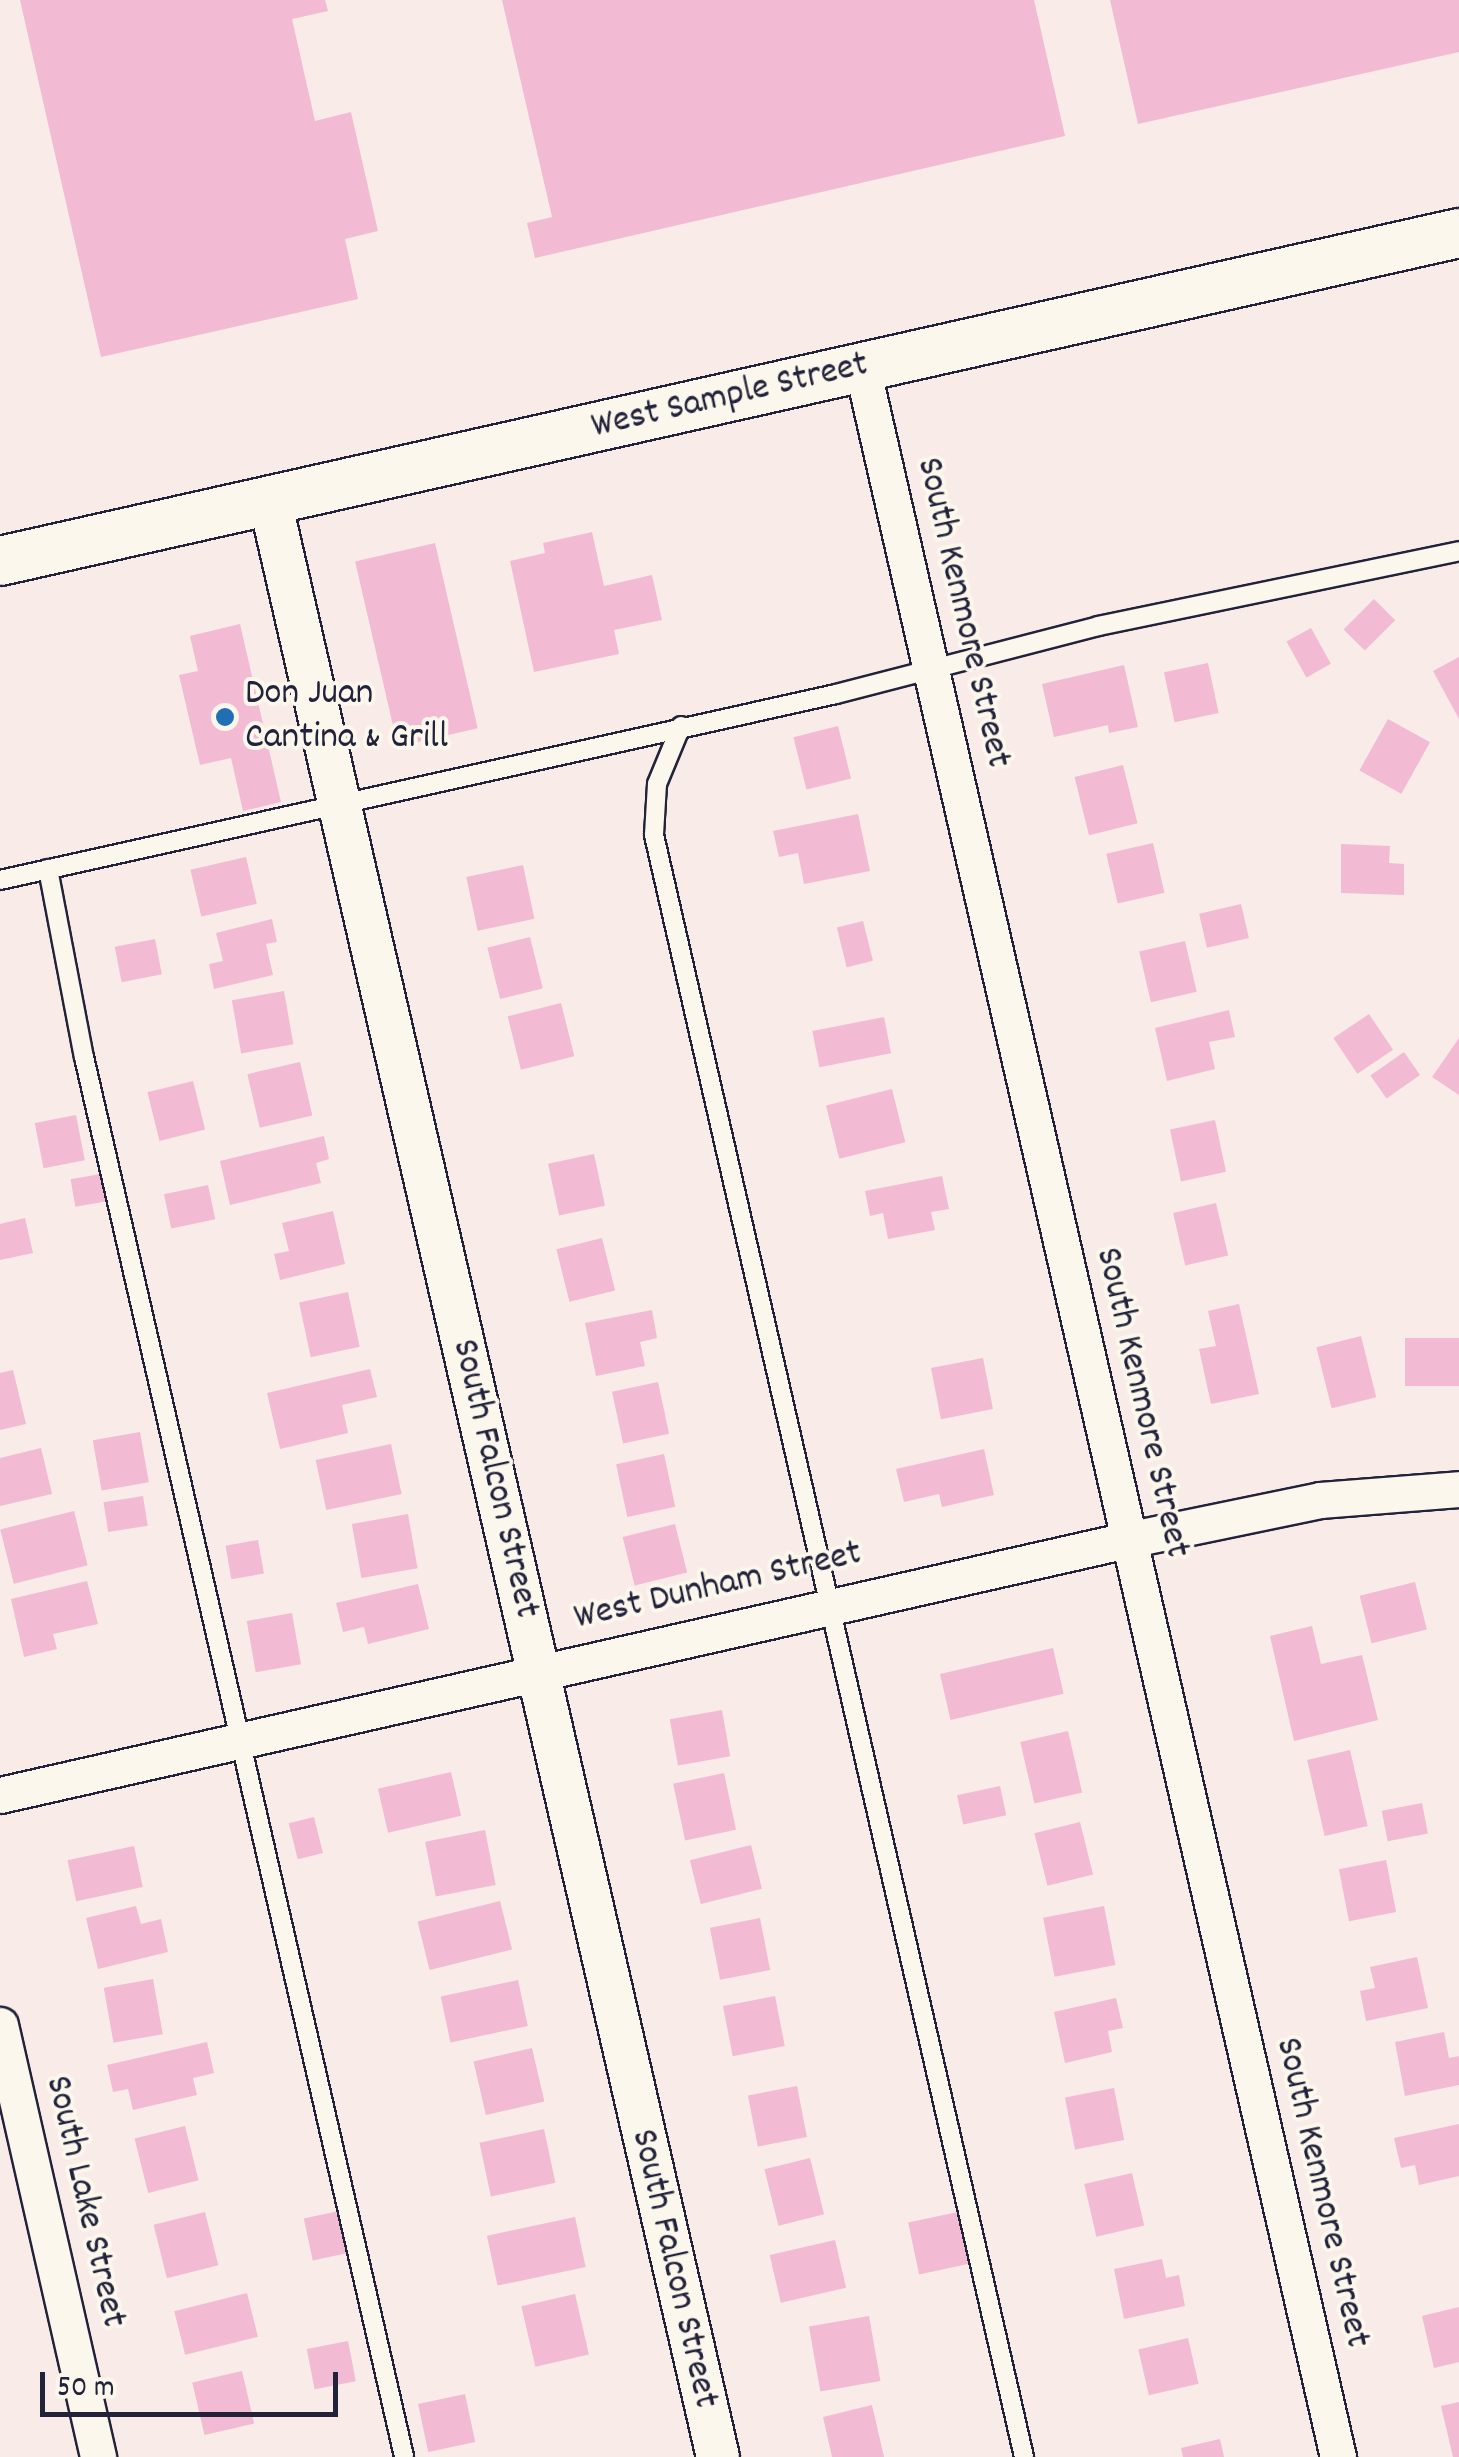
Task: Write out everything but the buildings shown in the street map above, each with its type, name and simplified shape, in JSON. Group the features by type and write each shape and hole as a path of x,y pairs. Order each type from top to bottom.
{"main road":[{"name":"West Sample Street","path":"0,560 1459,233"}],"street":[{"name":"South Kenmore Street","path":"862,367 1338,2457"},
{"name":"South Falcon Street","path":"270,501 718,2457"},
{"name":"West Dunham Street","path":"0,1796 1127,1540 1320,1500 1459,1489"},
{"name":"South Lake Street","path":"0,2025 98,2457"}],"lane":[{"path":"0,880 930,670 1098,626 1459,550"},
{"path":"681,726 657,784 654,834 826,1606 1024,2457"},
{"path":"48,869 84,1057 244,1740 292,1982 404,2457"}],"place":[{"name":"Don Juan Cantina & Grill","path":"225,717"}]}
